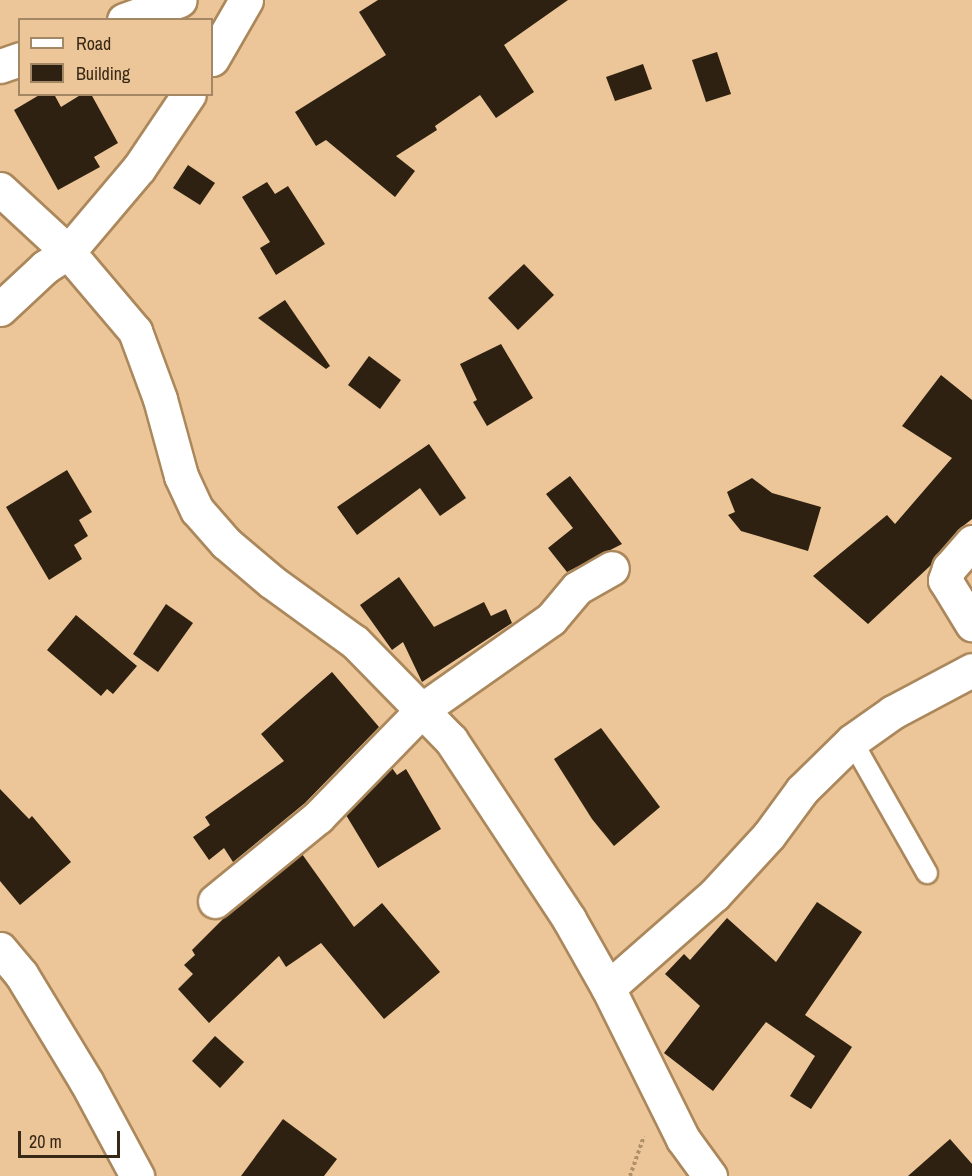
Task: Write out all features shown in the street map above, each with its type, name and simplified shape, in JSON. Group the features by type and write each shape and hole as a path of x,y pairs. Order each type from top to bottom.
{"street":[{"path":"130,18 180,0"},
{"path":"213,57 246,0"},
{"path":"0,66 18,60"},
{"path":"0,309 45,267 68,252 139,168 188,96"},
{"path":"0,189 68,252 135,331 160,399 181,476 197,510 226,543 272,582 355,642 423,708 486,792 608,988 683,1138 710,1176"},
{"path":"972,542 949,568 945,580 972,624"},
{"path":"215,901 318,817 423,708 544,625 577,588 612,568"},
{"path":"608,988 714,895 769,834 802,790 852,741 893,712 972,670"},
{"path":"0,949 21,974 87,1083 138,1176"}],"lane":[{"path":"852,741 927,873"}],"building":[{"path":"378,0 568,0 504,45 534,92 496,118 480,95 435,126 437,130 396,156 415,171 395,197 326,140 316,146 295,112 386,55 359,12"},
{"path":"717,52 731,94 706,102 692,60"},
{"path":"643,64 652,89 615,101 606,77"},
{"path":"38,96 55,96 61,107 79,96 92,96 118,143 94,157 100,167 58,190 14,110"},
{"path":"188,165 215,183 200,205 173,188"},
{"path":"267,182 275,194 288,186 325,244 276,275 260,248 270,242 242,197"},
{"path":"524,264 554,295 518,330 488,298"},
{"path":"285,300 330,366 326,369 258,318"},
{"path":"501,344 533,398 487,426 473,402 477,400 460,364"},
{"path":"369,356 401,380 380,409 348,385"},
{"path":"941,375 972,400 972,519 958,530 930,566 868,624 813,576 887,515 895,524 952,458 902,426"},
{"path":"429,444 466,498 440,516 420,488 357,535 337,507"},
{"path":"67,470 92,512 79,520 88,536 74,545 82,559 49,580 6,507"},
{"path":"570,476 622,544 567,572 548,548 573,528 546,494"},
{"path":"752,478 772,493 821,507 808,551 741,531 728,515 735,512 727,492"},
{"path":"399,577 434,627 484,602 491,616 506,609 512,623 422,682 403,642 392,650 360,605"},
{"path":"166,604 193,623 158,672 133,654"},
{"path":"76,615 137,666 113,694 107,689 101,696 47,650"},
{"path":"332,672 379,727 305,803 233,862 224,848 209,860 193,837 210,825 205,817 284,761 261,734"},
{"path":"601,728 660,807 614,846 592,819 554,759"},
{"path":"392,768 397,775 406,769 441,829 378,868 346,815"},
{"path":"0,789 29,819 32,816 71,862 20,905 0,881"},
{"path":"302,854 354,927 382,903 440,972 384,1019 321,943 286,967 279,956 209,1023 178,989 193,974 184,965 195,955 192,950 226,916"},
{"path":"817,902 862,932 805,1015 852,1047 811,1109 790,1096 815,1056 766,1022 713,1091 664,1053 700,1006 665,974 684,954 690,960 727,918 776,962"},
{"path":"215,1036 244,1062 220,1088 192,1061"},
{"path":"283,1119 337,1159 324,1176 241,1176"},
{"path":"950,1139 972,1164 972,1176 908,1176"}]}
